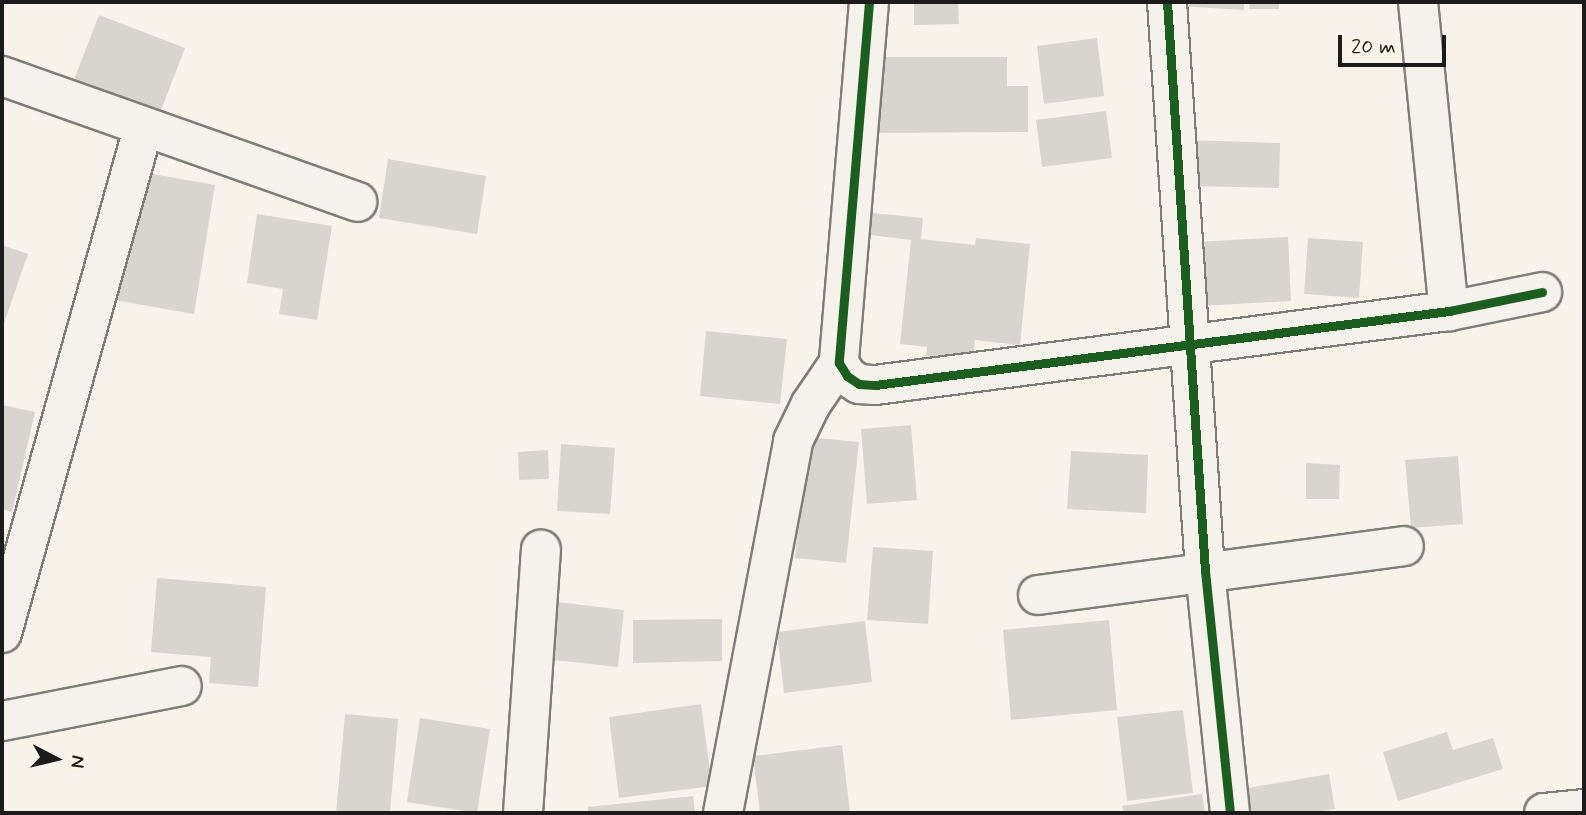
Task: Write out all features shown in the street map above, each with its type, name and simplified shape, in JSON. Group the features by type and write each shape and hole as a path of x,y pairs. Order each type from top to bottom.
{"street":[{"path":"723,813 793,440 811,404 839,363 869,2"},
{"path":"1167,2 1205,571 1230,813"},
{"path":"1418,2 1449,311"},
{"path":"2,76 143,129 357,202"},
{"path":"2,633 143,129"},
{"path":"839,363 847,376 859,384 875,385 1449,311 1542,292"},
{"path":"1038,595 1404,546"},
{"path":"523,813 541,550"},
{"path":"2,720 183,686"},
{"path":"1544,813 1584,808"}],"building":[{"path":"914,2 958,2 959,24 914,25"},
{"path":"1177,2 1244,2 1244,10 1177,6"},
{"path":"1250,2 1279,2 1279,9 1249,9"},
{"path":"99,15 185,48 151,136 65,103"},
{"path":"1097,38 1104,96 1044,104 1037,46"},
{"path":"869,57 1007,57 1007,86 1028,86 1028,132 869,133"},
{"path":"1106,111 1112,158 1042,167 1036,120"},
{"path":"1187,140 1280,143 1279,188 1186,186"},
{"path":"388,159 486,176 477,234 379,218"},
{"path":"136,171 215,185 194,314 114,300"},
{"path":"872,213 923,218 921,239 975,245 976,238 1030,244 1020,345 975,340 972,367 926,363 927,347 900,344 911,240 870,235"},
{"path":"257,214 332,226 317,320 279,314 283,289 247,283"},
{"path":"1288,237 1291,301 1199,306 1196,242"},
{"path":"1308,238 1363,242 1359,298 1304,294"},
{"path":"2,245 28,254 2,329"},
{"path":"706,331 787,339 780,404 700,396"},
{"path":"2,405 35,412 12,512 2,509"},
{"path":"911,425 917,500 867,504 861,429"},
{"path":"807,437 859,442 846,563 795,558"},
{"path":"561,444 615,448 610,514 557,511"},
{"path":"548,450 549,479 519,480 518,452"},
{"path":"1071,451 1148,455 1146,513 1067,509"},
{"path":"1458,456 1463,524 1411,528 1405,460"},
{"path":"1306,463 1340,465 1339,499 1306,499"},
{"path":"873,547 933,551 928,624 867,620"},
{"path":"157,578 266,587 258,687 209,683 211,657 151,652"},
{"path":"541,600 624,610 618,667 535,658"},
{"path":"722,619 722,661 633,663 633,620"},
{"path":"1109,620 1117,710 1011,720 1003,630"},
{"path":"865,621 872,682 784,693 777,632"},
{"path":"701,704 712,786 619,798 609,717"},
{"path":"1183,710 1193,793 1127,801 1117,717"},
{"path":"345,714 398,719 390,813 336,813"},
{"path":"420,718 490,729 477,813 407,802"},
{"path":"1447,732 1453,750 1493,738 1503,769 1398,801 1383,752"},
{"path":"842,745 850,813 760,813 753,756"},
{"path":"1329,774 1335,809 1313,813 1240,813 1236,790"},
{"path":"1202,794 1205,813 1124,813 1122,806"},
{"path":"693,796 695,813 588,813 588,807"}],"cycle path":[{"path":"869,2 839,363 847,376 859,384 875,385 1449,311 1542,292"},
{"path":"1167,2 1205,571 1230,813"}]}
